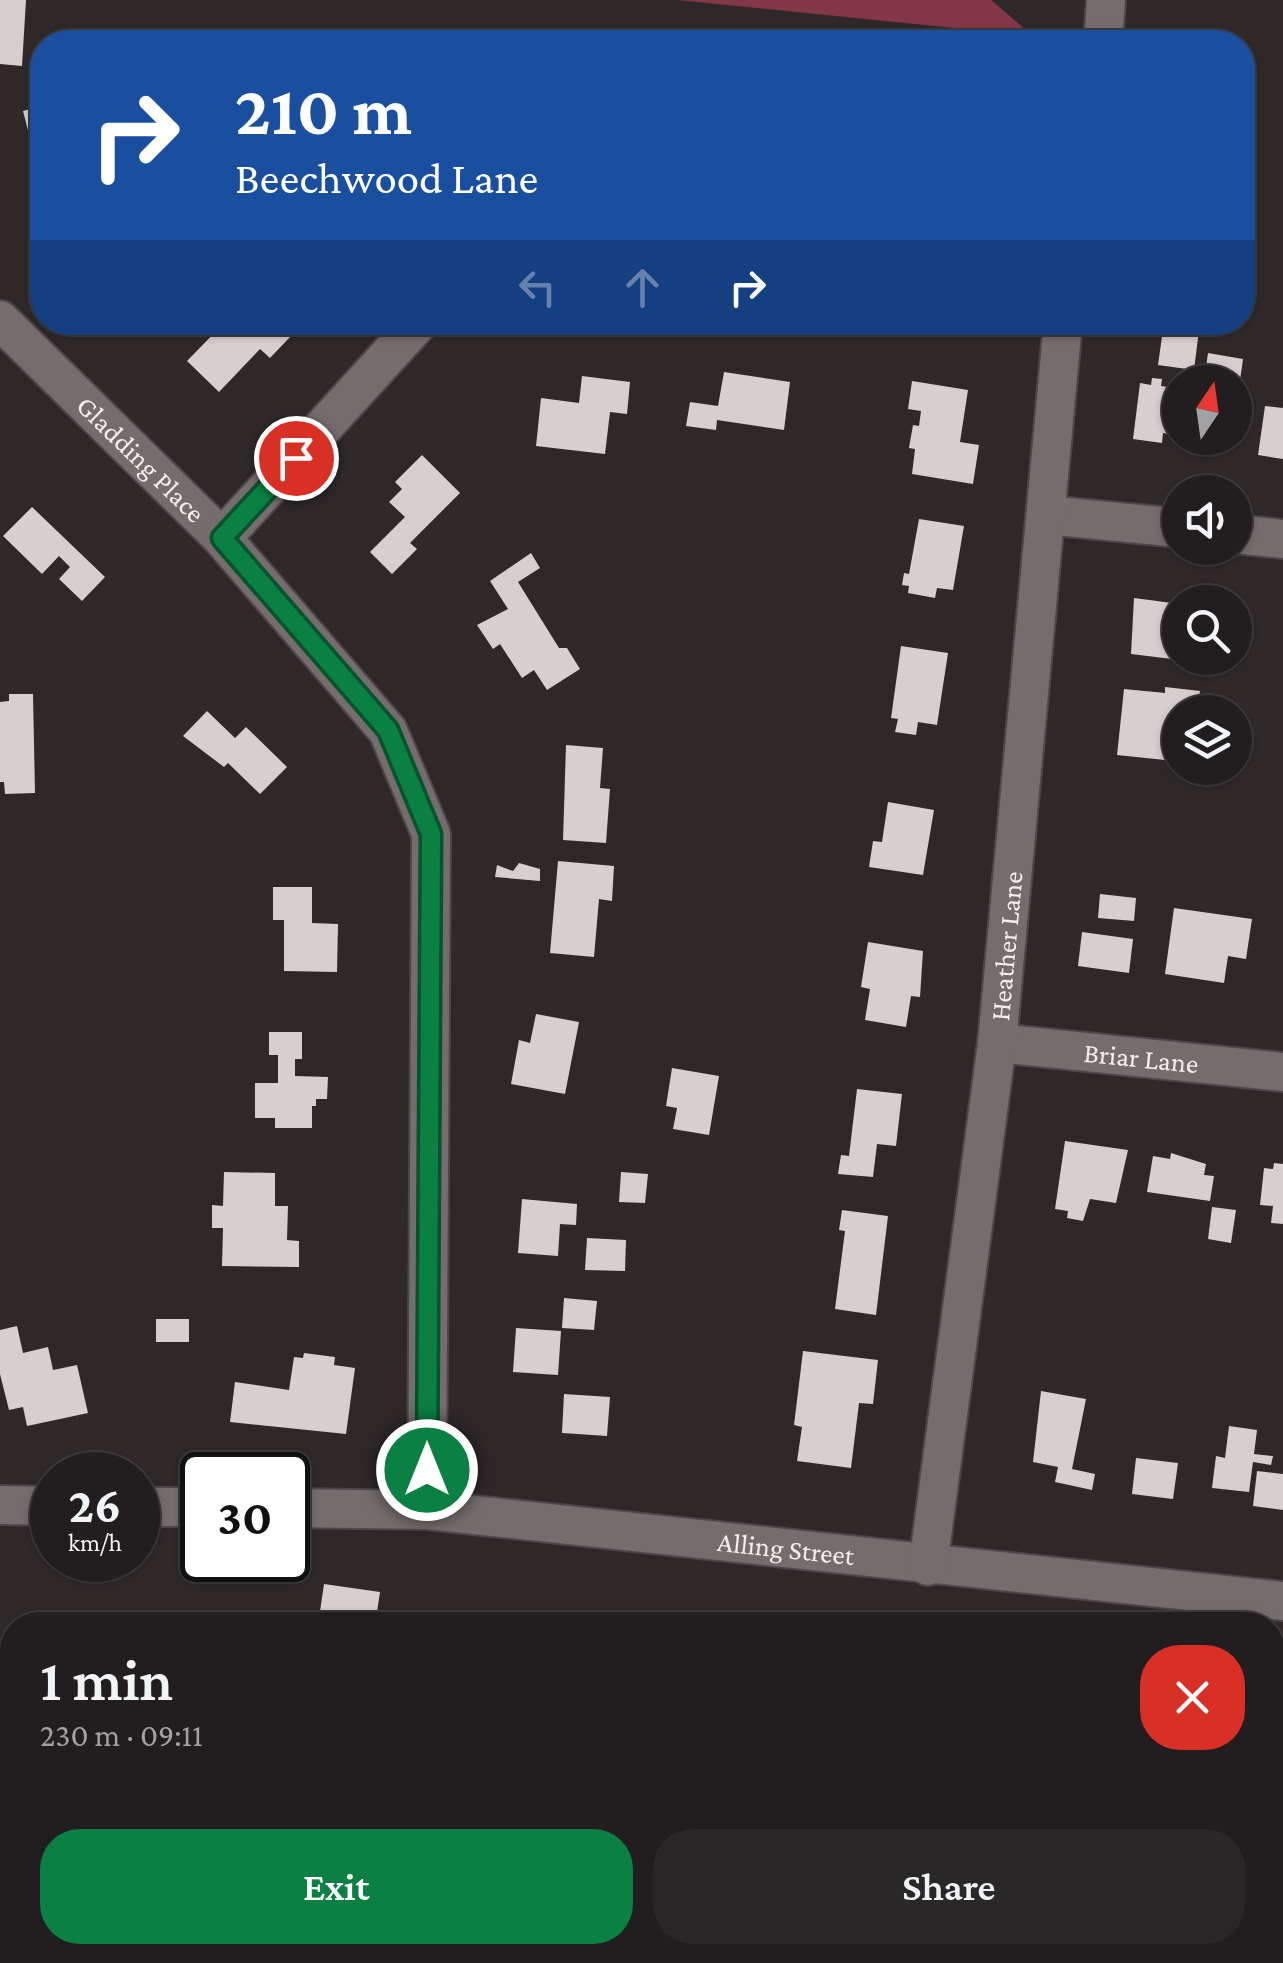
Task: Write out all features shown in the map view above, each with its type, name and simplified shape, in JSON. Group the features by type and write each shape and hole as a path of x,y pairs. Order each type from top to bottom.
{"street":[{"path":"1105,30 1106,0"},
{"name":"Gladding Place","path":"0,320 222,538 388,730 431,834 426,1510"},
{"path":"222,538 407,335"},
{"name":"Heather Lane","path":"928,1566 997,1044 1046,515 1054,335"},
{"path":"1046,515 1162,526"},
{"path":"1252,536 1283,539"},
{"name":"Briar Lane","path":"997,1044 1283,1072"},
{"path":"0,1505 30,1506"},
{"name":"Alling Street","path":"310,1508 426,1510 928,1566 1283,1600"}],"shaded area":[{"path":"677,0 991,0 1026,30 974,30"}],"building":[{"path":"0,0 26,0 22,66 0,64"},
{"path":"30,109 30,138 23,111"},
{"path":"212,335 291,336 270,358 260,349 219,392 187,361"},
{"path":"1162,335 1198,335 1195,365 1158,365"},
{"path":"1208,353 1243,359 1242,365 1206,365"},
{"path":"724,372 790,382 784,430 717,420 716,430 686,426 690,402 718,406"},
{"path":"582,376 630,382 627,414 610,412 605,454 536,446 541,398 579,403"},
{"path":"1152,378 1162,379 1162,443 1133,439 1140,383 1151,385"},
{"path":"912,381 968,390 960,442 979,445 973,484 912,474 915,449 909,448 913,425 919,426 921,411 908,409"},
{"path":"1265,406 1283,408 1283,459 1258,455"},
{"path":"422,455 460,493 410,543 417,549 392,574 370,552 405,517 389,502 402,489 395,482"},
{"path":"32,507 105,577 82,601 59,579 70,567 59,556 42,574 3,536"},
{"path":"919,519 964,526 953,590 937,588 935,598 908,593 909,586 902,585 904,573 909,574"},
{"path":"531,553 540,568 518,582 559,648 567,648 580,669 547,690 534,670 522,678 500,644 493,649 477,625 508,609 490,581"},
{"path":"1134,598 1162,602 1162,658 1131,654"},
{"path":"901,646 948,653 937,725 918,722 916,735 895,732 898,719 891,718"},
{"path":"1165,687 1200,691 1199,695 1162,695 1162,760 1117,755 1124,689 1165,693"},
{"path":"9,694 33,694 35,793 5,794 4,782 0,782 0,702 9,701"},
{"path":"207,711 235,738 246,727 287,767 260,794 228,763 224,767 183,736"},
{"path":"566,745 603,748 600,788 610,789 606,843 563,840"},
{"path":"888,802 934,810 923,875 869,867 873,841 882,842"},
{"path":"558,861 614,866 612,901 599,899 594,957 550,953"},
{"path":"519,863 540,869 540,881 495,877 497,865 513,871"},
{"path":"273,887 312,887 312,923 338,924 337,972 284,971 284,920 273,920"},
{"path":"1100,894 1136,898 1134,921 1098,918"},
{"path":"1174,908 1252,919 1246,959 1228,956 1224,983 1165,974"},
{"path":"1082,932 1133,939 1129,973 1078,966"},
{"path":"868,942 923,951 920,997 911,996 906,1027 865,1020 870,989 861,987"},
{"path":"536,1014 579,1022 565,1094 511,1084 519,1040 530,1043"},
{"path":"269,1032 302,1032 302,1059 295,1059 295,1076 328,1077 327,1099 316,1099 316,1106 312,1106 312,1128 275,1128 275,1118 255,1118 255,1083 278,1083 278,1055 269,1055"},
{"path":"672,1068 719,1076 709,1135 673,1129 677,1108 666,1106"},
{"path":"857,1089 902,1094 896,1146 877,1144 873,1177 838,1174 841,1155 849,1156"},
{"path":"1065,1141 1128,1150 1116,1203 1090,1199 1083,1221 1067,1218 1068,1211 1055,1209"},
{"path":"1171,1153 1206,1164 1204,1175 1214,1176 1210,1201 1147,1192 1153,1156 1170,1159"},
{"path":"1274,1163 1283,1164 1283,1224 1271,1223 1273,1206 1260,1205 1264,1168 1273,1169"},
{"path":"224,1172 275,1173 275,1206 288,1206 287,1240 299,1241 299,1267 222,1266 223,1228 212,1228 212,1205 223,1206"},
{"path":"621,1172 648,1174 645,1203 619,1202"},
{"path":"522,1199 577,1204 576,1225 560,1224 558,1256 518,1253"},
{"path":"1212,1207 1236,1210 1231,1243 1208,1239"},
{"path":"842,1210 888,1216 876,1315 835,1309 845,1231 839,1230"},
{"path":"587,1238 626,1240 625,1271 585,1270"},
{"path":"564,1298 597,1301 594,1330 562,1328"},
{"path":"156,1319 189,1319 189,1342 156,1342"},
{"path":"17,1326 23,1353 48,1347 53,1370 77,1365 88,1413 27,1426 23,1407 9,1410 0,1374 0,1330"},
{"path":"516,1328 561,1331 558,1375 513,1372"},
{"path":"803,1351 878,1360 873,1404 859,1403 851,1468 797,1461 802,1427 794,1425"},
{"path":"304,1353 335,1357 334,1365 355,1368 346,1434 230,1422 235,1382 289,1390 294,1357 303,1358"},
{"path":"1041,1391 1086,1399 1072,1469 1095,1474 1092,1490 1055,1482 1058,1467 1033,1462"},
{"path":"564,1394 610,1397 607,1436 562,1433"},
{"path":"1229,1426 1257,1430 1254,1454 1273,1456 1271,1465 1253,1462 1249,1492 1212,1488 1216,1456 1225,1458"},
{"path":"1136,1458 1178,1463 1173,1499 1132,1494"},
{"path":"1257,1471 1283,1474 1283,1510 1253,1506"},
{"path":"324,1584 380,1592 377,1612 320,1612"}],"route":[{"path":"296,458 222,538 388,730 431,834 427,1470"}]}
